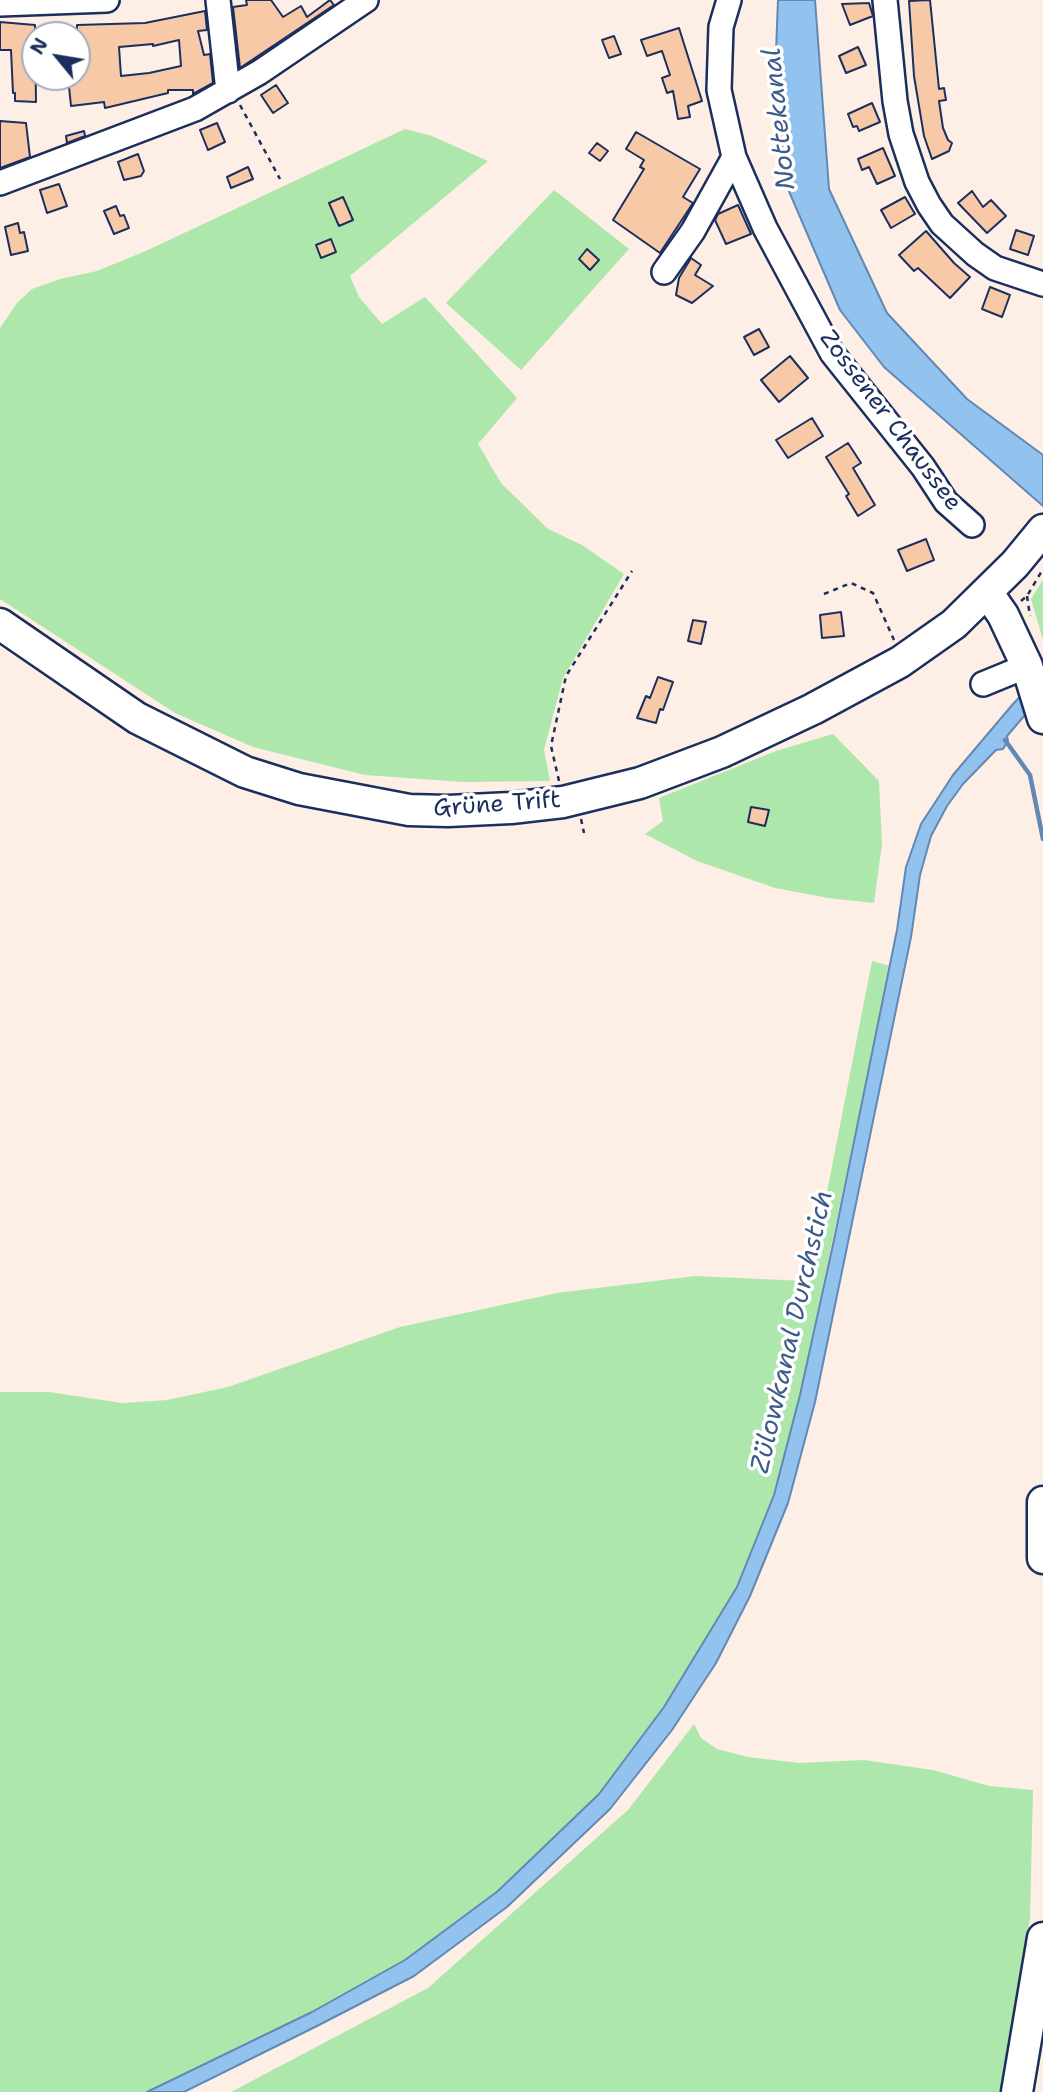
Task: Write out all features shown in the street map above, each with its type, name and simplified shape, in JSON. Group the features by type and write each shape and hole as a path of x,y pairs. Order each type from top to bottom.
{"main road":[{"name":"Grüne Trift","path":"0,624 137,718 245,772 299,789 409,810 487,810 563,802 640,783 722,752 781,725 900,662 954,624 1015,564 1042,531"},
{"path":"987,592 1003,615 1029,673 1042,716"},
{"path":"1043,1502 1043,1558"},
{"path":"1017,2092 1043,1938"}],"street":[{"path":"0,4 107,0"},
{"path":"218,0 228,91"},
{"path":"0,183 195,109 260,72 366,0"},
{"path":"885,0 901,134 917,182 929,205 942,223 995,268 1043,284"},
{"name":"Zossener Chaussee","path":"726,2 721,27 719,90 734,157 765,228 832,353 923,467 946,502 972,526"},
{"path":"664,272 693,231 734,157"},
{"path":"983,684 1029,673"}],"path":[{"path":"228,91 244,110 280,178"},
{"path":"1027,596 1043,569"},
{"path":"563,802 551,746 566,676 632,571"},
{"path":"824,594 851,583 873,593 898,650"}],"green space":[{"path":"405,129 432,136 488,161 350,276 359,297 382,324 425,297 517,398 478,444 501,483 548,529 582,545 624,574 563,678 544,750 550,781 463,782 365,775 253,747 175,713 0,599 0,328 17,303 32,289 60,279 97,271 148,250"},
{"path":"554,190 629,249 521,370 446,303"},
{"path":"1043,580 1043,640 1031,599"},
{"path":"833,734 879,781 882,844 874,903 775,888 697,861 645,834 663,821 659,798 776,751"},
{"path":"872,961 890,966 800,1395 774,1495 737,1587 664,1707 599,1793 498,1891 405,1960 312,2012 147,2092 0,2092 0,1392 49,1392 122,1403 167,1400 228,1387 400,1327 557,1293 695,1276 805,1281 811,1274"},
{"path":"694,1724 701,1738 717,1749 748,1757 799,1763 864,1760 933,1770 989,1786 1033,1790 1030,1919 1002,2092 231,2092 428,1988 628,1810"}],"water":[{"name":"Nottekanal","path":"778,0 815,0 829,189 887,313 967,399 1043,455 1043,506 884,367 840,310 786,179 775,78"},
{"path":"1043,672 1043,694 1007,736 1008,741 1003,749 996,750 963,784 931,836 920,875 911,937 815,1402 788,1503 750,1596 716,1663 672,1730 610,1809 507,1907 414,1976 317,2026 184,2092 147,2092 312,2012 405,1960 498,1891 599,1794 664,1707 737,1587 774,1495 800,1395 834,1240 897,930 906,867 921,824 953,775"}],"building":[{"path":"246,0 271,0 283,17 301,6 307,17 330,0 334,5 240,68 233,7 247,5"},
{"path":"930,0 939,89 944,88 946,100 939,101 943,128 952,143 949,151 932,159 924,136 914,76 909,1"},
{"path":"869,3 873,16 850,25 842,4"},
{"path":"205,11 207,30 198,31 204,55 210,54 213,83 193,94 193,90 168,90 168,93 105,108 104,102 71,106 69,91 91,91 91,25 145,23","holes":["179,40 181,66 121,76 119,47 153,46"]},
{"path":"0,22 21,24 21,91 36,91 36,102 15,101 11,50 0,50"},
{"path":"679,28 702,101 688,106 690,117 678,119 673,91 667,93 662,78 670,75 662,51 647,56 641,40"},
{"path":"614,36 621,54 609,58 602,40"},
{"path":"858,47 866,65 846,73 839,56"},
{"path":"276,85 288,103 273,113 261,95"},
{"path":"872,103 880,122 859,131 857,126 853,127 848,114"},
{"path":"0,121 26,123 30,157 0,168"},
{"path":"217,123 225,142 208,150 200,130"},
{"path":"84,131 85,136 67,143 66,136"},
{"path":"636,132 700,169 683,197 693,203 660,253 613,220 644,169 640,167 644,160 626,149"},
{"path":"597,143 608,151 600,161 589,153"},
{"path":"883,148 895,176 877,184 869,167 862,170 858,159"},
{"path":"138,154 144,171 141,176 124,180 118,162"},
{"path":"248,167 253,179 231,188 227,177"},
{"path":"59,184 67,206 47,213 40,190"},
{"path":"972,191 983,207 991,200 1006,216 987,233 958,203"},
{"path":"343,197 353,220 339,226 329,203"},
{"path":"905,197 915,214 891,228 881,210"},
{"path":"738,205 751,234 726,244 715,220 718,214"},
{"path":"116,206 120,216 124,215 129,228 114,234 104,211"},
{"path":"18,223 20,233 24,232 28,251 11,255 5,227"},
{"path":"1016,230 1034,236 1028,255 1010,249"},
{"path":"926,231 970,277 950,298 918,268 914,271 899,255"},
{"path":"331,239 336,252 321,258 316,245"},
{"path":"587,249 599,260 590,270 579,259"},
{"path":"691,258 701,265 695,275 713,286 692,303 676,295 679,278"},
{"path":"990,287 1010,295 1002,317 982,309"},
{"path":"759,329 769,347 754,355 744,337"},
{"path":"790,356 808,378 779,402 761,380"},
{"path":"812,418 823,436 788,458 776,440"},
{"path":"848,443 861,463 853,468 875,505 858,516 846,496 849,494 826,457"},
{"path":"926,539 934,560 907,571 898,550"},
{"path":"841,612 844,636 822,638 820,615"},
{"path":"693,620 706,622 701,644 688,641"},
{"path":"658,677 673,682 663,710 660,709 656,723 637,718 646,696 650,698"},
{"path":"751,807 769,810 765,826 748,822"}],"waterway":[{"path":"1005,740 1030,775 1043,839"}],"water label":[{"name":"Zülowkanal Durchstich","path":"793,1332"}]}
